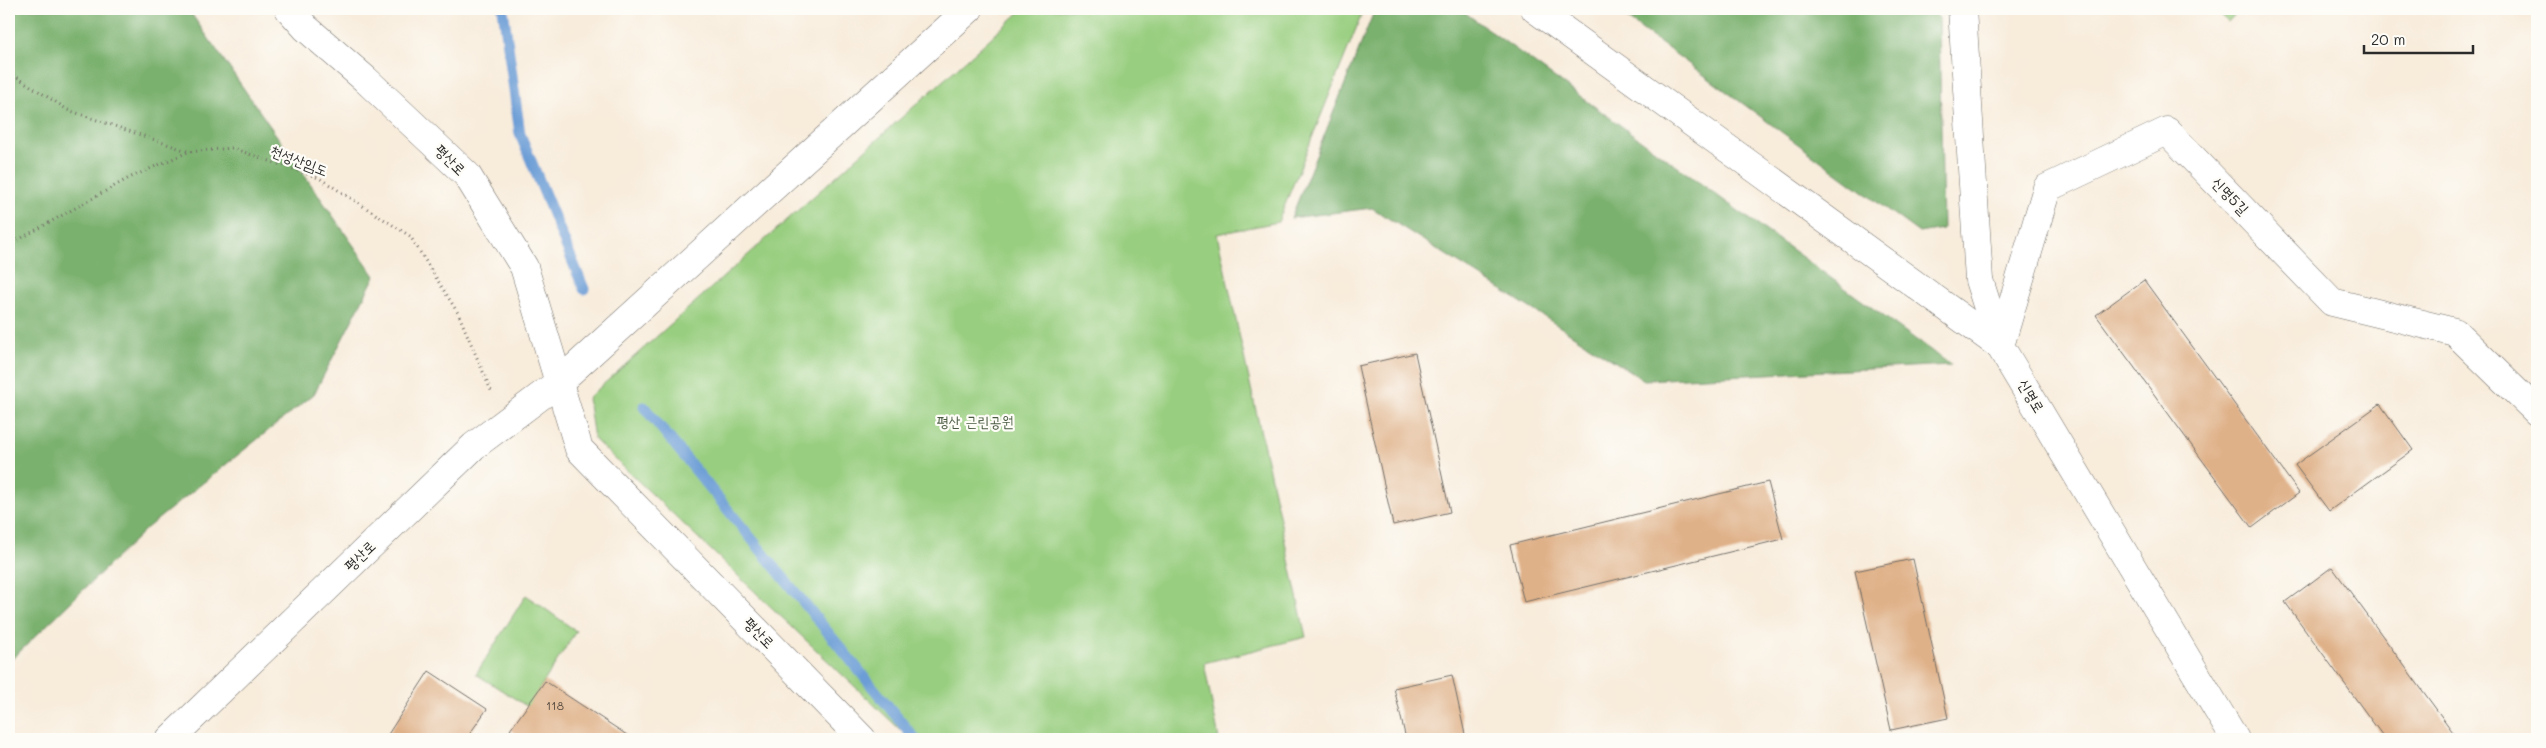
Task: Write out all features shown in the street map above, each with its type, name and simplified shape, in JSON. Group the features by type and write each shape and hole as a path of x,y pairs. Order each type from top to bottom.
{"street":[{"name":"평산로","path":"290,9 306,28 366,79 467,175 524,267 578,449 862,739"},
{"path":"1535,9 2000,346"},
{"name":"신명로","path":"1962,9 1980,280 2000,346 2235,739"},
{"path":"558,382 956,14"},
{"name":"신명5길","path":"2000,346 2047,188 2167,131 2332,302 2455,332 2537,412"},
{"name":"평산로","path":"170,739 474,446 558,382"}],"path":[{"path":"9,72 68,110 188,152"},
{"name":"천성산임도","path":"9,245 129,178 188,152 232,148 319,178 410,236 458,313 486,376 503,424"}],"green space":[{"path":"9,9 188,9 375,276 314,394 148,527 9,662"},
{"name":"평산 근린공원","path":"1023,9 1364,9 1278,222 1217,234 1306,637 1204,663 1219,739 910,739 594,439 588,398"},
{"path":"1375,9 1460,9 1951,365 1644,380 1372,208 1291,218"},
{"path":"1614,9 1931,9 1939,18 1943,229 1919,233"},
{"path":"2214,9 2240,9 2228,22"},
{"path":"526,595 576,631 528,707 476,674"}],"building":[{"path":"2144,280 2299,493 2252,528 2096,315"},
{"path":"1415,353 1450,512 1393,525 1358,366"},
{"path":"2380,404 2413,450 2329,511 2295,465"},
{"path":"1768,482 1783,539 1524,602 1510,545"},
{"path":"1913,559 1948,718 1891,730 1855,571"},
{"path":"2332,567 2458,739 2385,739 2285,602"},
{"path":"429,671 487,709 466,739 385,739"},
{"path":"1452,675 1466,739 1406,739 1394,688"},
{"path":"545,681 633,739 524,739 510,730"}],"waterway":[{"path":"503,9 520,134 584,289"},
{"path":"644,407 915,739"}]}
